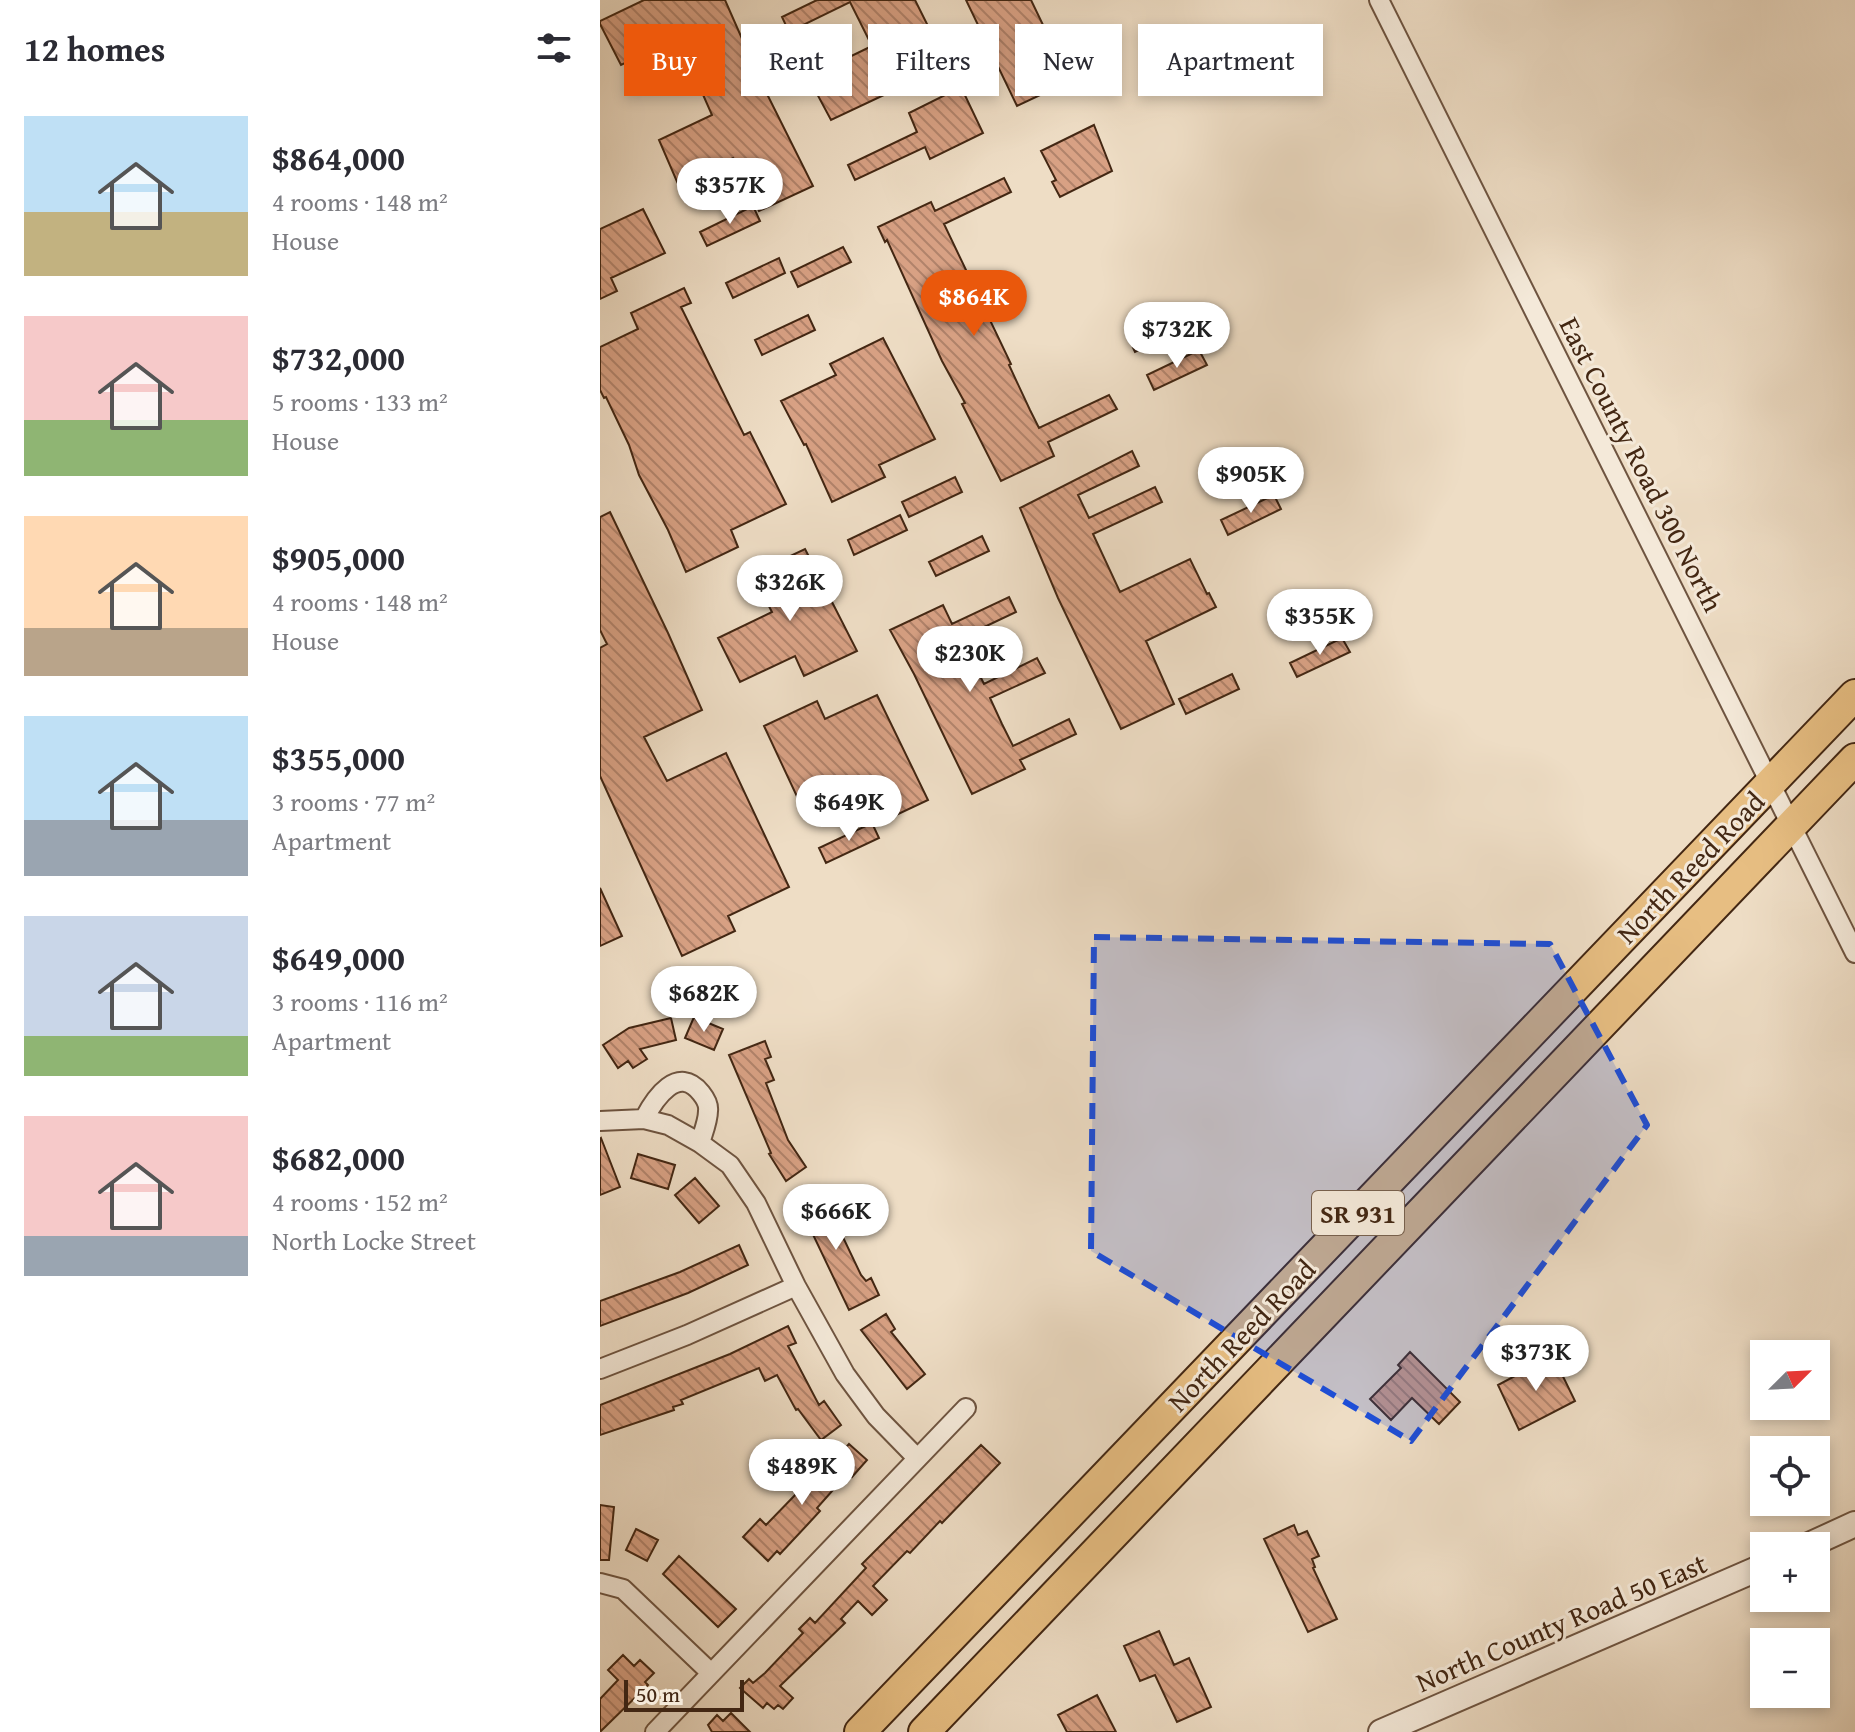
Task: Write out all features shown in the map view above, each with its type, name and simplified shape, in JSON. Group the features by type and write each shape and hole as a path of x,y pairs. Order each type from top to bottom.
{"main road":[{"name":"North Reed Road","path":"860,1732 1855,695"},
{"name":"North Reed Road","path":"924,1732 1855,759"}],"street":[{"name":"East County Road 300 North","path":"1379,0 1855,953"},
{"path":"644,1119 654,1100 673,1084 684,1082 695,1085 707,1100 708,1111 700,1143"},
{"path":"600,1121 644,1119 668,1125 730,1165 756,1203 796,1286 845,1374 876,1416 917,1458"},
{"path":"600,1369 687,1335 796,1286"},
{"path":"655,1732 966,1408"},
{"path":"1830,1535 1855,1524"},
{"name":"North County Road 50 East","path":"1381,1732 1750,1572"},
{"path":"600,1583 623,1589 711,1673"}],"highlighted area":[{"path":"1094,937 1550,944 1647,1125 1411,1441 1091,1251"}],"building":[{"path":"644,0 725,0 741,36 741,96 768,96 813,186 759,211 733,158 678,184 659,140 712,115 704,96 725,96 725,24 624,24 624,64 621,65 600,21"},
{"path":"817,0 915,0 927,24 868,24 868,38 850,2 805,24 785,24 782,17"},
{"path":"966,0 1031,0 1043,24 1015,24 1015,96 1038,96 1017,106 999,69 999,24 978,24"},
{"path":"868,48 868,96 882,96 831,120 818,96 852,96 852,56"},
{"path":"943,96 965,96 983,133 930,159 925,147 855,180 848,165 917,132 909,113"},
{"path":"1094,125 1112,171 1060,197 1052,182 1056,180 1041,151"},
{"path":"1004,178 1011,192 944,224 1030,410 1039,428 1109,395 1117,409 1048,442 1054,456 1001,481 887,240 885,242 878,227 931,202 935,211"},
{"path":"753,206 760,221 707,246 700,232"},
{"path":"643,209 665,253 611,278 617,291 600,299 600,229"},
{"path":"843,247 851,262 798,287 791,272"},
{"path":"779,258 785,273 733,298 726,283"},
{"path":"684,288 691,303 681,307 744,435 750,432 786,504 731,530 738,547 686,572 639,475 629,445 600,390 600,347 638,329 631,313"},
{"path":"1180,312 1188,326 1135,352 1128,337"},
{"path":"808,315 815,330 762,355 755,340"},
{"path":"883,338 935,439 879,465 885,477 832,502 806,444 781,401 836,375 830,364"},
{"path":"1199,350 1207,365 1154,390 1147,375"},
{"path":"1132,451 1139,466 1078,495 1089,518 1155,487 1162,502 1093,534 1120,592 1190,559 1216,607 1146,641 1174,704 1121,729 1058,598 1020,508"},
{"path":"955,477 962,492 909,517 902,502"},
{"path":"1274,495 1281,509 1228,535 1221,520"},
{"path":"610,512 702,710 644,737 667,781 726,753 789,887 728,916 735,931 682,956 600,776 600,648 607,644 600,630 600,517"},
{"path":"900,515 907,530 854,555 848,540"},
{"path":"982,536 989,551 936,576 929,562"},
{"path":"805,549 857,651 804,676 795,656 740,682 718,638 772,612 752,574"},
{"path":"1009,597 1016,612 961,638 984,684 1037,658 1045,673 990,698 1002,724 1013,746 1069,719 1076,734 1020,760 1025,769 972,794 890,630 943,605 952,624"},
{"path":"1342,638 1350,652 1297,677 1290,663"},
{"path":"1232,674 1239,689 1186,714 1179,699"},
{"path":"877,695 928,800 875,825 852,778 800,803 764,726 817,701 825,719"},
{"path":"872,823 879,838 826,863 819,848"},
{"path":"600,888 622,936 600,946"},
{"path":"694,1017 723,1029 714,1050 685,1038"},
{"path":"671,1018 676,1040 640,1049 647,1059 633,1068 628,1061 618,1068 603,1045 629,1028"},
{"path":"765,1041 771,1057 765,1059 774,1080 766,1083 788,1140 806,1167 786,1181 769,1154 729,1055"},
{"path":"600,1139 620,1187 600,1195"},
{"path":"638,1154 675,1165 668,1189 631,1178"},
{"path":"695,1178 719,1206 699,1223 675,1195"},
{"path":"821,1191 861,1275 866,1281 871,1278 879,1295 849,1310 797,1201"},
{"path":"739,1245 748,1265 688,1293 600,1326 600,1301 680,1272"},
{"path":"886,1314 895,1329 891,1332 925,1374 907,1389 861,1330"},
{"path":"788,1326 796,1343 788,1346 819,1405 824,1401 841,1425 821,1440 796,1410 777,1375 765,1381 759,1368 681,1400 683,1404 673,1407 674,1410 600,1435 600,1405 730,1354"},
{"path":"1410,1352 1460,1402 1439,1424 1412,1398 1391,1420 1370,1399 1401,1368 1398,1365"},
{"path":"1553,1356 1575,1401 1519,1430 1498,1385"},
{"path":"849,1444 867,1460 852,1477 848,1473 817,1508 820,1511 780,1554 777,1551 768,1561 743,1537 760,1519 766,1525 799,1491 803,1495"},
{"path":"981,1445 1000,1463 942,1523 940,1521 910,1553 907,1551 873,1586 887,1600 872,1615 858,1601 841,1619 845,1623 780,1686 793,1698 783,1709 778,1705 774,1709 767,1703 763,1708 740,1688 749,1679 753,1683 765,1673 803,1633 799,1629 810,1618 815,1623 866,1568 862,1564"},
{"path":"600,1505 614,1507 609,1560 600,1560"},
{"path":"1294,1525 1298,1535 1307,1531 1319,1556 1312,1559 1313,1568 1337,1619 1308,1632 1264,1539"},
{"path":"636,1529 658,1540 647,1561 626,1550"},
{"path":"679,1556 736,1609 718,1627 663,1574"},
{"path":"1159,1631 1174,1665 1189,1658 1211,1707 1177,1722 1155,1675 1140,1681 1124,1646"},
{"path":"623,1655 634,1666 640,1660 654,1673 645,1682 648,1685 600,1732 600,1699 618,1680 608,1670"},
{"path":"1097,1695 1116,1732 1067,1732 1058,1715"},
{"path":"731,1713 750,1732 712,1732 708,1725 717,1715 723,1721"}]}
